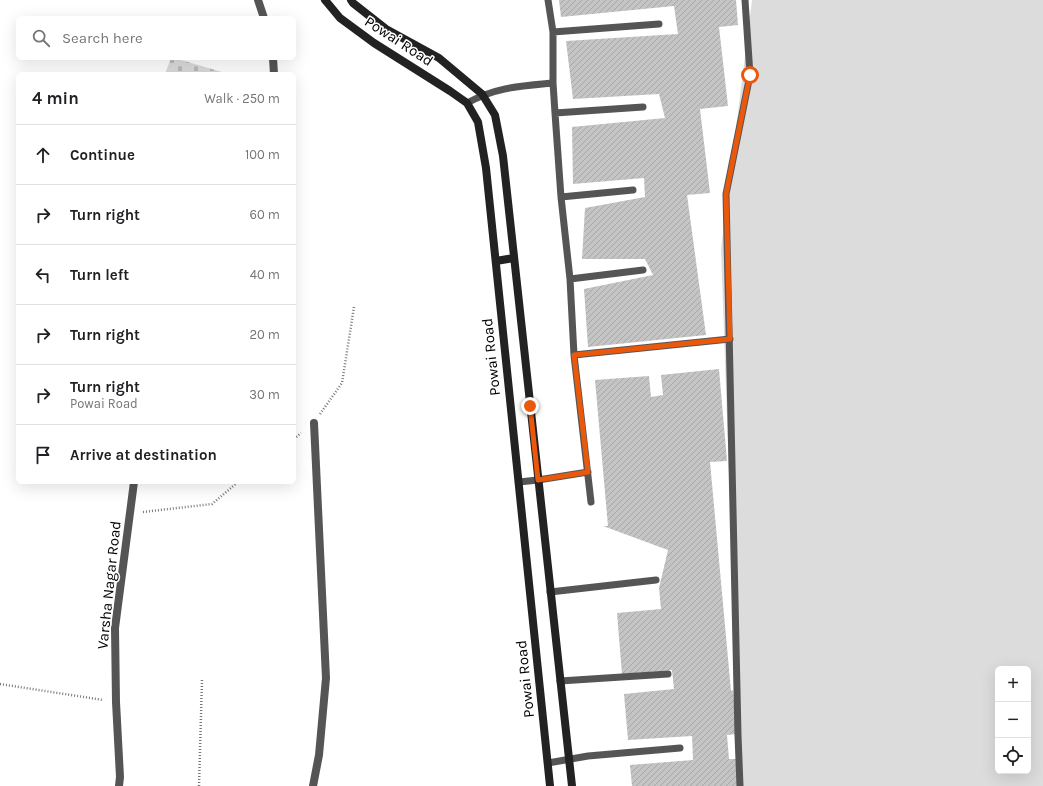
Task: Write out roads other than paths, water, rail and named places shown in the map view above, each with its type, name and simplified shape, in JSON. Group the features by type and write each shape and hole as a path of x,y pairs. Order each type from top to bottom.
{"main road":[{"name":"Powai Road","path":"325,0 340,18 374,43 467,103 478,122 486,168 550,786"},
{"name":"Powai Road","path":"351,0 386,29 439,58 482,94 495,115 502,156 514,258 572,786"},
{"path":"496,261 514,258"}],"street":[{"path":"258,0 263,16"},
{"path":"273,60 274,72"},
{"path":"313,786 319,755 326,678 314,423"},
{"name":"Varsha Nagar Road","path":"119,786 120,777 116,702 115,628 134,484"}],"lane":[{"path":"548,0 553,32 553,83 561,197 570,279 574,355 591,502"},
{"path":"740,786 726,194 750,75 745,0"},
{"path":"553,32 659,24"},
{"path":"467,103 482,94 510,87 553,83"},
{"path":"555,113 643,107"},
{"path":"561,197 633,190"},
{"path":"570,279 643,270"},
{"path":"574,355 730,339"},
{"path":"519,482 588,472"},
{"path":"550,592 656,580"},
{"path":"560,681 668,674"},
{"path":"548,763 588,756 680,748"}]}
